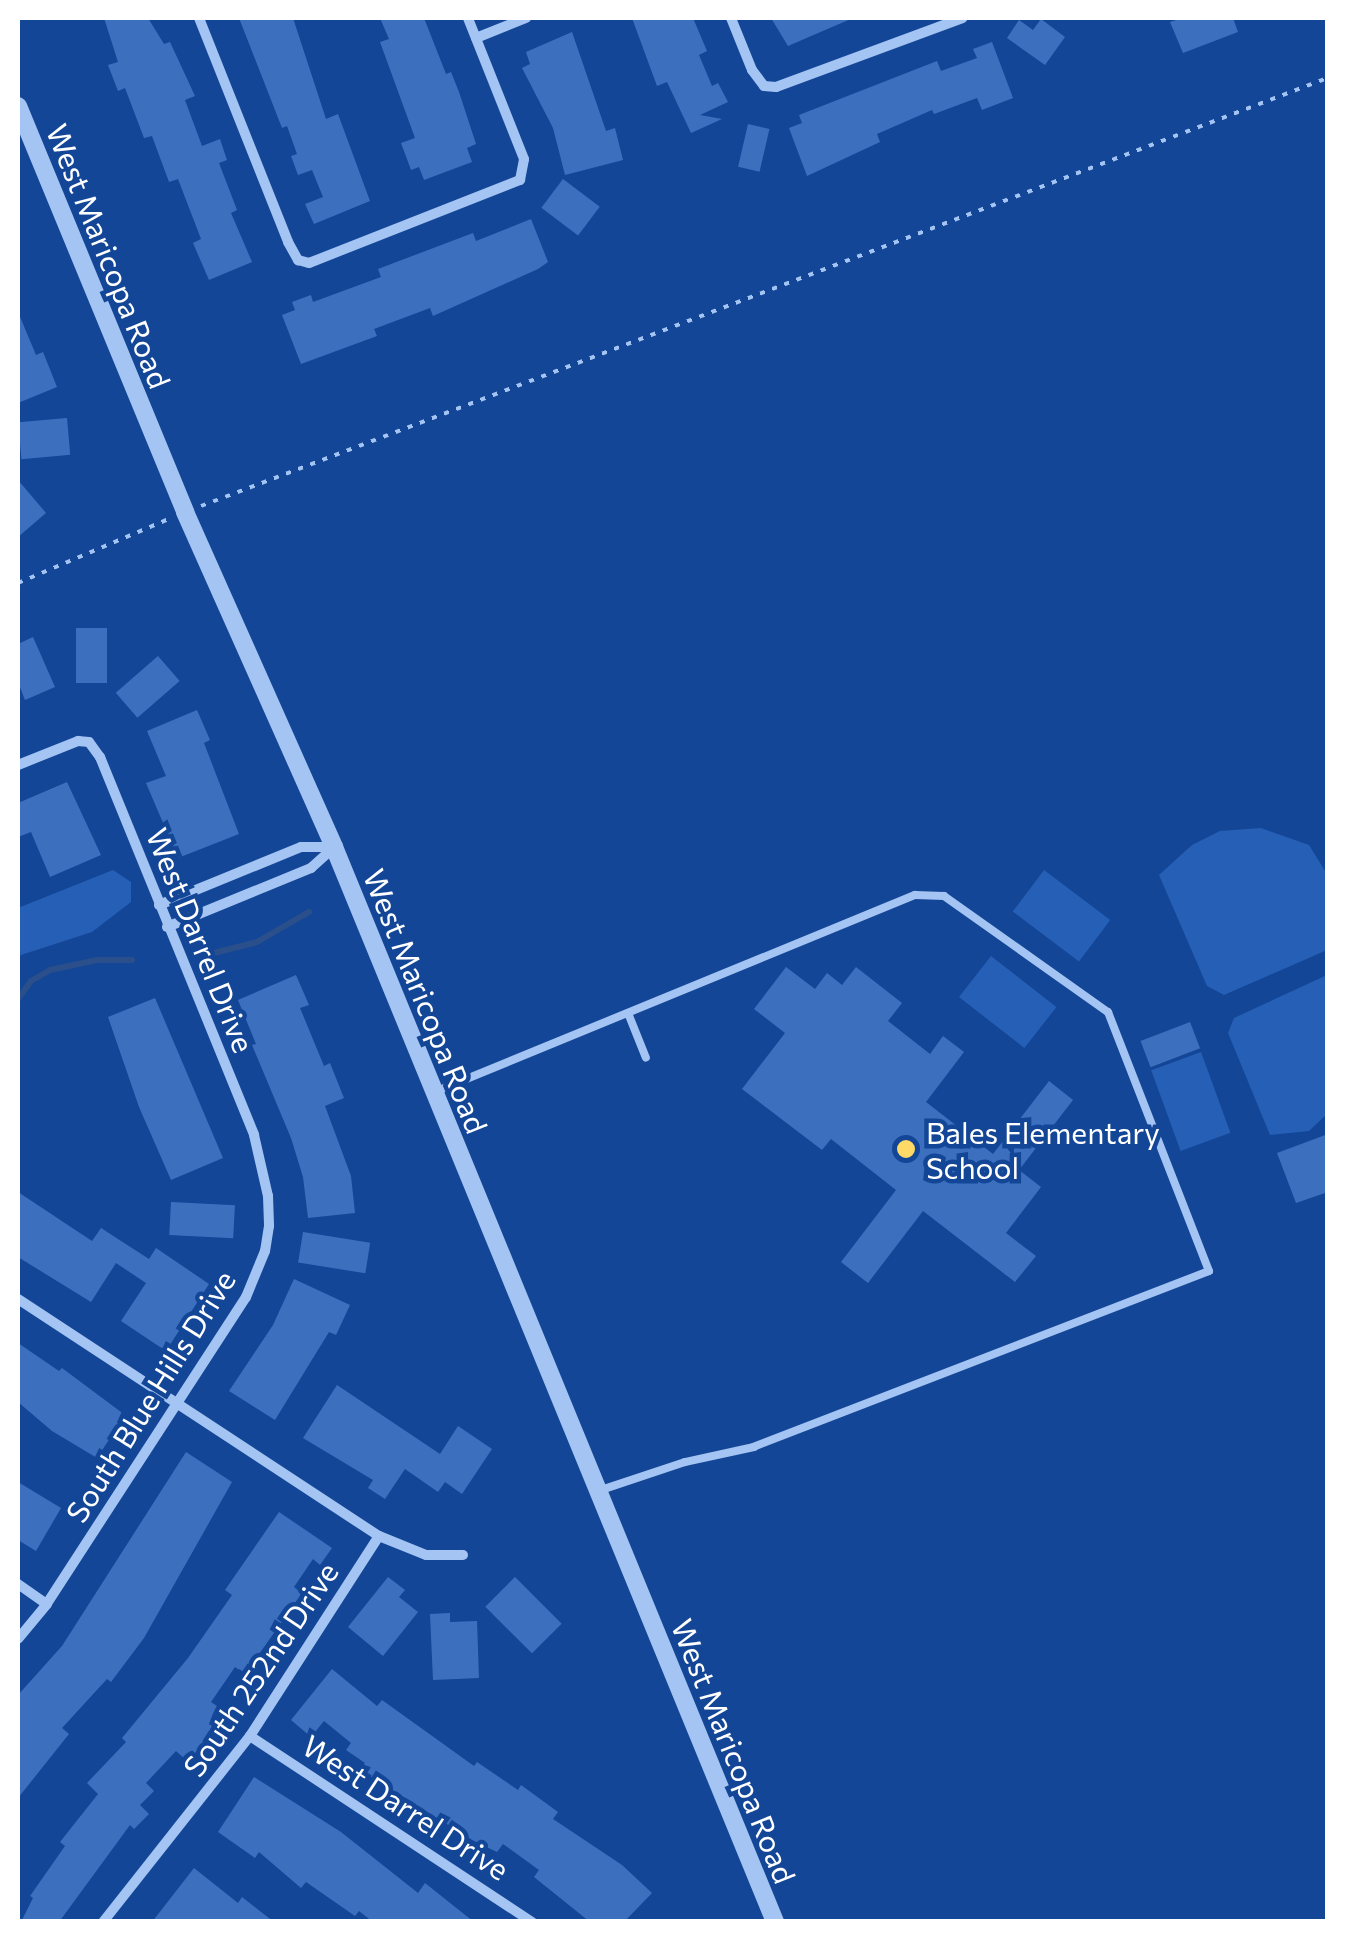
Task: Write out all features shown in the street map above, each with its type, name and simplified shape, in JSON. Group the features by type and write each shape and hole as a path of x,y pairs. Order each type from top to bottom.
{"street":[{"path":"199,18 288,242 302,263 514,184 523,175 524,159 468,18"},
{"path":"476,38 526,18"},
{"path":"731,18 752,70 764,86 785,86 963,18"},
{"name":"West Maricopa Road","path":"18,106 185,512 334,847 775,1922"},
{"name":"West Darrel Drive","path":"18,765 68,744 89,742 100,758 262,1160"},
{"path":"158,905 301,847 334,847"},
{"path":"167,927 310,868 334,847"},
{"name":"South Blue Hills Drive","path":"18,1639 47,1604 246,1296 266,1251 268,1196 262,1160"},
{"path":"18,1299 379,1536 426,1555 462,1555"},
{"name":"South 252nd Drive","path":"104,1922 250,1736 379,1536"},
{"path":"18,1584 47,1604"},
{"name":"West Darrel Drive","path":"250,1736 532,1922"}],"lane":[{"path":"434,1092 916,895 944,896 1108,1012 1209,1272 754,1446 685,1462 597,1492"},
{"path":"628,1013 646,1058"}],"path":[{"path":"18,582 185,512 1328,78"}],"shaded area":[{"path":"1261,828 1309,845 1327,874 1327,950 1224,995 1207,986 1159,875 1192,845 1220,831"},
{"path":"113,870 131,882 131,902 92,932 18,956 18,908"},
{"path":"1044,870 1110,920 1079,961 1013,912"},
{"path":"991,956 1056,1007 1024,1048 959,997"},
{"path":"1327,975 1327,1114 1309,1131 1270,1135 1228,1033 1234,1018"},
{"path":"1201,1052 1230,1133 1181,1151 1151,1070"}],"building":[{"path":"104,18 148,18 164,44 170,42 195,96 185,100 202,146 220,139 227,160 219,163 237,210 231,213 252,262 209,280 193,243 201,239 178,179 169,182 152,136 144,138 125,88 118,91 108,65 118,62"},
{"path":"239,18 293,18 326,119 338,114 370,201 314,224 305,204 323,197 312,170 298,175 291,156 297,154 287,126 282,128"},
{"path":"380,18 424,18 446,74 451,72 459,92 476,144 467,148 472,162 424,180 419,167 411,170 401,143 415,138 380,42 389,39"},
{"path":"632,18 693,18 707,51 699,55 712,86 718,83 728,102 700,115 722,119 691,133 667,82 657,86"},
{"path":"771,18 853,18 788,46"},
{"path":"1183,18 1233,18 1238,32 1183,53 1170,22"},
{"path":"1041,19 1065,37 1045,65 1007,38 1019,20 1033,30"},
{"path":"572,32 606,131 615,128 623,160 565,175 553,128 522,68 530,64 526,52"},
{"path":"992,42 1013,98 982,110 977,98 934,114 932,110 877,134 880,142 807,176 789,128 802,123 799,115 937,61 941,71 977,58 973,49"},
{"path":"748,124 769,129 760,172 738,167"},
{"path":"563,179 600,207 578,235 541,208"},
{"path":"531,219 548,262 538,269 433,316 430,308 374,329 377,336 301,364 282,315 295,310 292,302 311,295 313,302 381,277 378,269 473,233 476,241"},
{"path":"18,312 36,355 43,352 57,387 18,403"},
{"path":"67,418 70,455 21,459 18,422"},
{"path":"18,480 46,513 18,537"},
{"path":"76,628 107,628 107,683 76,683"},
{"path":"33,637 55,687 25,700 18,682 18,644"},
{"path":"158,656 180,681 137,718 116,693"},
{"path":"197,710 210,740 204,743 239,834 178,858 146,783 166,776 147,731"},
{"path":"67,782 101,855 50,877 31,832 18,837 18,803"},
{"path":"786,967 815,989 827,973 842,985 856,967 902,1003 888,1021 930,1054 943,1036 964,1052 926,1102 993,1154 1049,1081 1073,1100 1019,1170 1041,1187 1006,1233 1036,1256 1015,1282 923,1211 868,1283 841,1262 896,1190 831,1139 822,1150 742,1089 785,1033 754,1009"},
{"path":"296,975 309,1005 300,1008 324,1066 330,1063 344,1098 325,1106 351,1176 355,1213 308,1218 303,1177 291,1138 252,1045 256,1044 238,1000"},
{"path":"155,998 223,1158 171,1180 139,1107 108,1017"},
{"path":"1190,1022 1200,1048 1151,1067 1141,1041"},
{"path":"1328,1134 1328,1192 1296,1203 1277,1153"},
{"path":"18,1192 92,1241 101,1228 149,1259 156,1248 209,1284 166,1351 121,1321 146,1283 116,1263 91,1302 18,1257"},
{"path":"171,1202 235,1205 233,1238 169,1235"},
{"path":"303,1232 370,1243 365,1273 298,1263"},
{"path":"294,1279 350,1305 336,1335 329,1332 275,1420 229,1391 273,1325"},
{"path":"18,1343 59,1371 62,1368 125,1415 97,1458 52,1431 18,1402"},
{"path":"337,1385 440,1454 458,1426 492,1449 462,1494 445,1482 438,1492 405,1469 385,1499 368,1488 373,1480 303,1438"},
{"path":"186,1452 232,1482 144,1638 111,1682 107,1679 62,1728 69,1734 18,1798 18,1695 62,1646"},
{"path":"18,1482 61,1508 36,1551 18,1540"},
{"path":"279,1512 332,1548 320,1565 313,1559 294,1587 302,1593 245,1674 235,1667 211,1702 226,1712 205,1743 187,1761 176,1751 146,1783 154,1791 140,1805 149,1814 134,1829 130,1825 59,1922 21,1922 33,1898 30,1896 65,1846 60,1842 98,1794 87,1783 126,1742 122,1738 188,1658 232,1595 225,1590"},
{"path":"388,1577 405,1590 399,1597 418,1612 383,1656 348,1627"},
{"path":"515,1577 562,1624 532,1653 485,1607"},
{"path":"450,1613 450,1622 477,1621 479,1678 433,1680 430,1614"},
{"path":"332,1669 377,1706 382,1700 474,1766 477,1762 518,1790 521,1785 558,1812 553,1819 622,1865 652,1893 624,1922 590,1922 534,1877 539,1870 503,1844 497,1852 474,1841 360,1770 365,1763 346,1750 351,1743 324,1721 311,1737 291,1720"},
{"path":"254,1777 341,1832 418,1893 425,1883 474,1922 373,1922 359,1911 355,1916 306,1882 301,1888 259,1852 255,1858 218,1832"},
{"path":"194,1868 238,1903 242,1897 274,1922 152,1922"}],"waterway":[{"path":"214,953 257,942 309,912"},
{"path":"18,999 31,981 50,970 97,960 132,960"}],"place":[{"name":"Bales Elementary School","path":"906,1149"}]}
